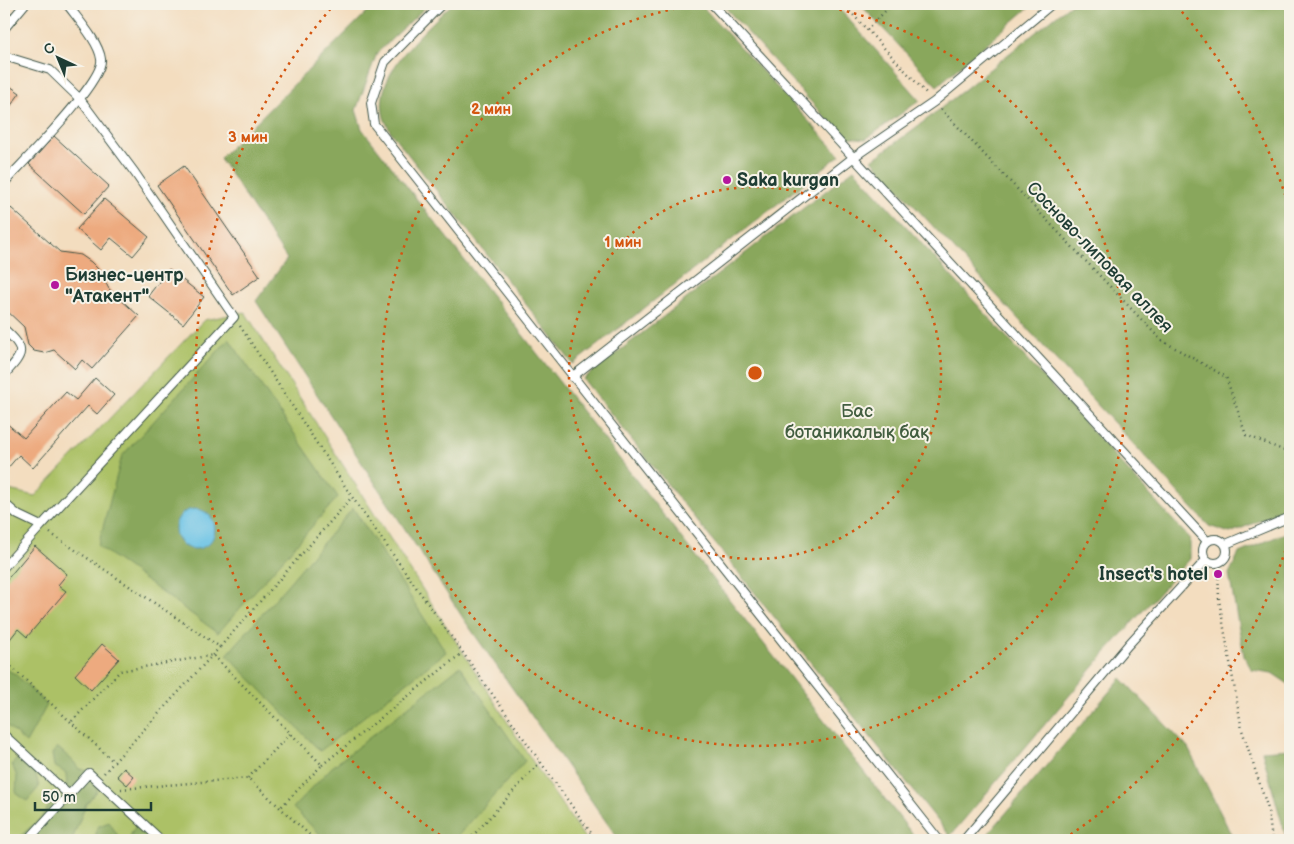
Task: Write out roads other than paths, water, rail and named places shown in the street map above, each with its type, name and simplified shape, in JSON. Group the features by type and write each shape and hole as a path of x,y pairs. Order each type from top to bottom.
{"lane":[{"path":"4,28 25,4"},
{"path":"4,183 80,99 99,72 102,60 98,48 67,4"},
{"path":"442,4 385,62 370,103 374,124 939,840"},
{"path":"712,4 1208,541"},
{"path":"572,377 854,157 934,102 1052,4"},
{"path":"4,56 50,70 80,99 135,173 234,317 4,567"},
{"path":"4,329 19,343 20,351 18,359 4,375"},
{"path":"4,503 18,515 41,526"},
{"path":"1226,544 1290,517"},
{"path":"1206,560 1203,550 1208,541 1218,539 1226,544"},
{"path":"1206,560 1218,563 1227,556 1226,544"},
{"path":"964,840 1128,645 1206,560"},
{"path":"4,735 69,795"},
{"path":"28,840 89,773 161,840"}],"water":[{"path":"195,509 209,515 215,529 209,543 195,549 181,543 175,529 181,515"}],"place":[{"name":"Saka kurgan","path":"727,180"},
{"name":"Бизнес-центр \"Атакент\"","path":"55,285"},
{"name":"Insect's hotel","path":"1218,574"}],"park label":[{"name":"Бас ботаникалық бақ","path":"857,421"}]}
